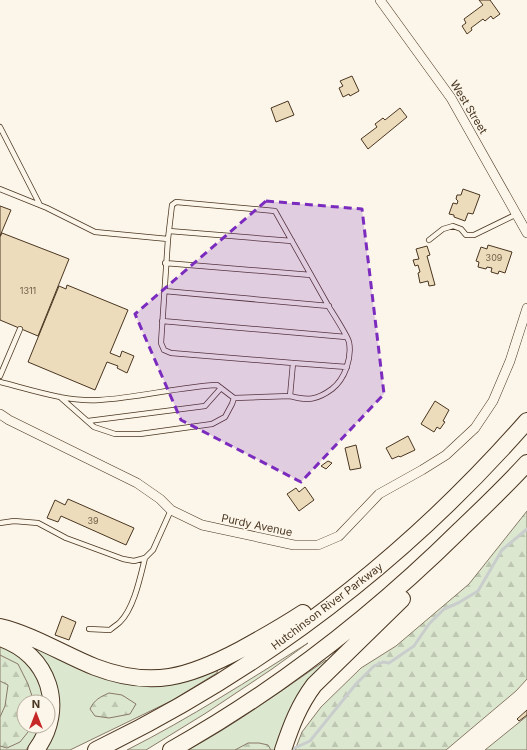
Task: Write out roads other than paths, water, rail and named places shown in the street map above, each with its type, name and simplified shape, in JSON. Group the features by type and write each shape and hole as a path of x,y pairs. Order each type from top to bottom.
{"highway":[{"name":"Hutchinson River Parkway","path":"96,750 145,726 192,699 255,660 318,615 377,569 424,528 527,421"},
{"path":"171,750 249,703 336,640 370,613 432,558 513,479 527,463"},
{"path":"283,750 289,730 301,703 314,685 327,670 475,528 493,507 513,479"},
{"path":"0,627 94,666 120,675 150,679 178,676 202,668 247,646 377,569"},
{"path":"0,638 22,649 34,659 43,672 49,688 52,704 50,720 45,736 36,750"}],"street":[{"name":"West Street","path":"380,0 451,98 527,233"},
{"name":"Purdy Avenue","path":"0,414 137,483 160,499 171,510 202,525 294,545 318,544 339,536 379,494 446,455 474,428 493,401 510,361 527,308"}],"lane":[{"path":"0,127 40,205"},
{"path":"0,189 40,205 95,232 168,239"},
{"path":"0,382 59,396 98,400 209,385 217,385 234,398 279,395 299,399 311,399 323,396 338,385 347,367 349,341 275,212 176,202 172,205 165,263 161,343 164,350 171,353 347,367"},
{"path":"429,240 443,229 453,226 461,229 466,235 474,235 517,214"},
{"path":"169,231 292,241"},
{"path":"165,263 311,274"},
{"path":"164,291 329,306"},
{"path":"162,321 346,337"},
{"path":"0,376 20,329"},
{"path":"290,396 292,363"},
{"path":"88,421 205,406 221,388"},
{"path":"59,396 94,426 115,434 140,434 212,424 225,417 234,398"},
{"path":"0,523 14,520 38,524 66,538 123,559 134,561 145,558 153,550 171,510"},
{"path":"89,629 110,630 120,622 130,607 139,583 145,558"}],"waterway":[{"path":"290,750 310,741 356,684 374,666 383,662 389,663 414,646 429,624 444,609 458,603 478,591 502,550 527,529"}]}
